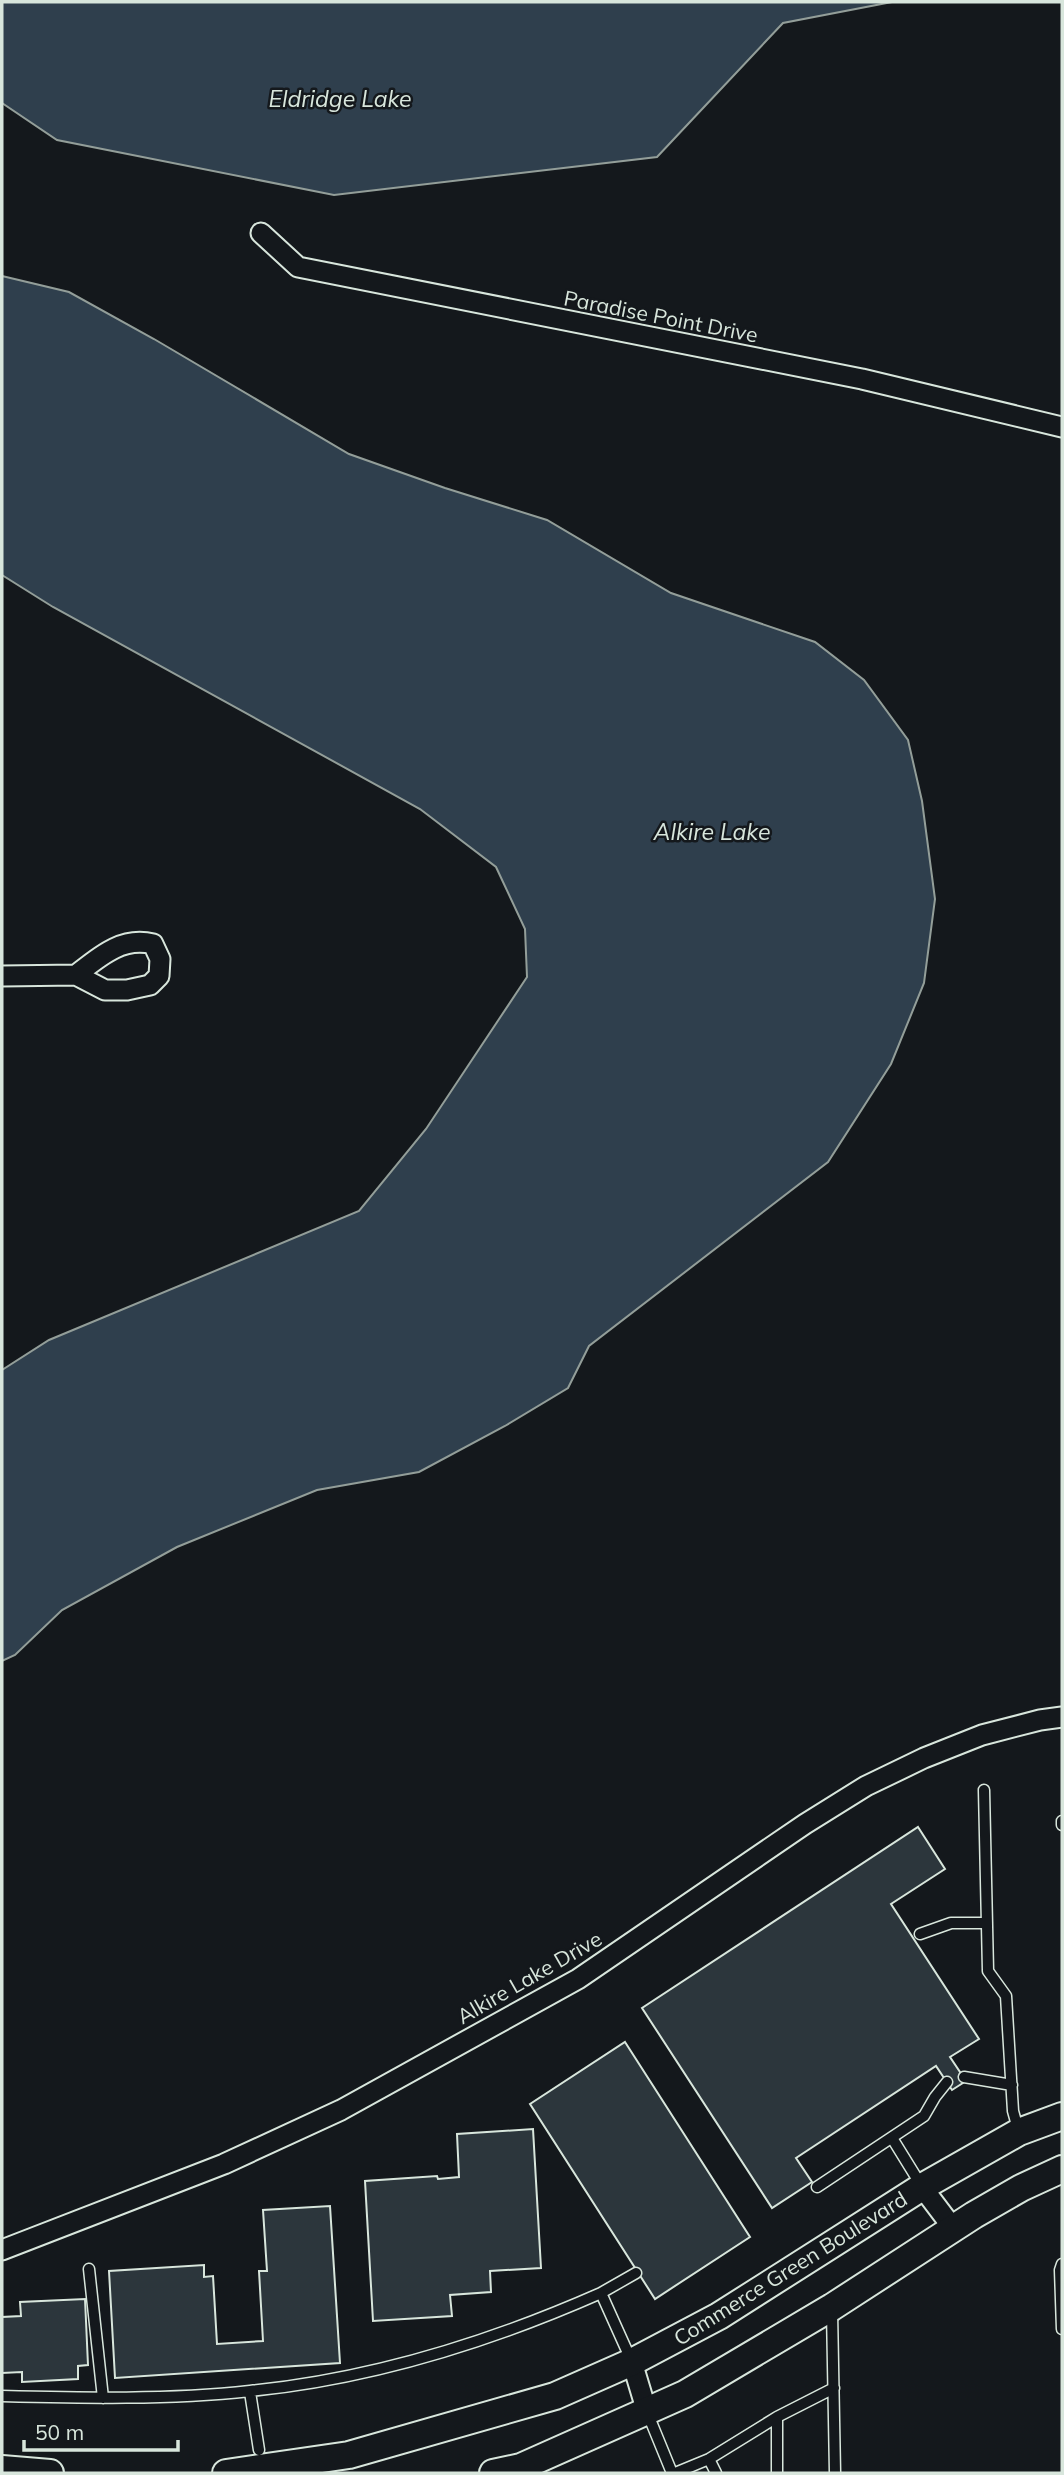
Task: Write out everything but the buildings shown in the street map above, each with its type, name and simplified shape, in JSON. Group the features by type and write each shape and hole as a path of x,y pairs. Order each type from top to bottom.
{"street":[{"name":"Paradise Point Drive","path":"261,233 298,267 862,379 1062,427"},
{"path":"2,976 76,975"},
{"name":"Alkire Lake Drive","path":"2,2250 224,2164 341,2110 578,1979 805,1824 866,1786 924,1758 982,1735 1062,1717"},
{"name":"Commerce Green Boulevard","path":"254,2468 349,2455 555,2396 632,2362 719,2316 922,2187 1019,2132 1062,2116"},
{"path":"494,2473 522,2467 685,2395 832,2307 953,2228 1021,2188 1062,2169"},
{"path":"922,2187 953,2228"},
{"path":"632,2362 647,2412"},
{"path":"2,2469 50,2473"}],"lane":[{"path":"984,1790 988,1971 1006,1996 1013,2111 1019,2132"},
{"path":"920,1934 951,1923 987,1923"},
{"path":"964,2077 1012,2085"},
{"path":"817,2187 924,2116 947,2082"},
{"path":"892,2138 922,2187"},
{"path":"1062,2264 1062,2329"},
{"path":"89,2270 103,2398"},
{"path":"2,2396 103,2398 250,2392 314,2383 452,2349 534,2322 601,2293 636,2273"},
{"path":"601,2293 632,2362"},
{"path":"832,2307 835,2473"},
{"path":"647,2412 673,2473 709,2459 777,2417 834,2388"},
{"path":"250,2392 254,2468"},
{"path":"777,2417 777,2473"},
{"path":"709,2459 716,2473"}],"water":[{"name":"Eldridge Lake","path":"2,2 892,2 783,23 657,157 334,195 57,140 2,103"},
{"name":"Alkire Lake","path":"2,276 69,292 349,454 547,520 671,593 815,642 864,680 908,740 922,801 935,899 924,983 891,1064 828,1162 589,1346 568,1388 505,1426 419,1472 317,1490 177,1547 62,1610 15,1655 2,1661 2,1370 49,1340 359,1211 426,1129 527,977 525,929 496,867 420,809 53,607 2,575"}]}
